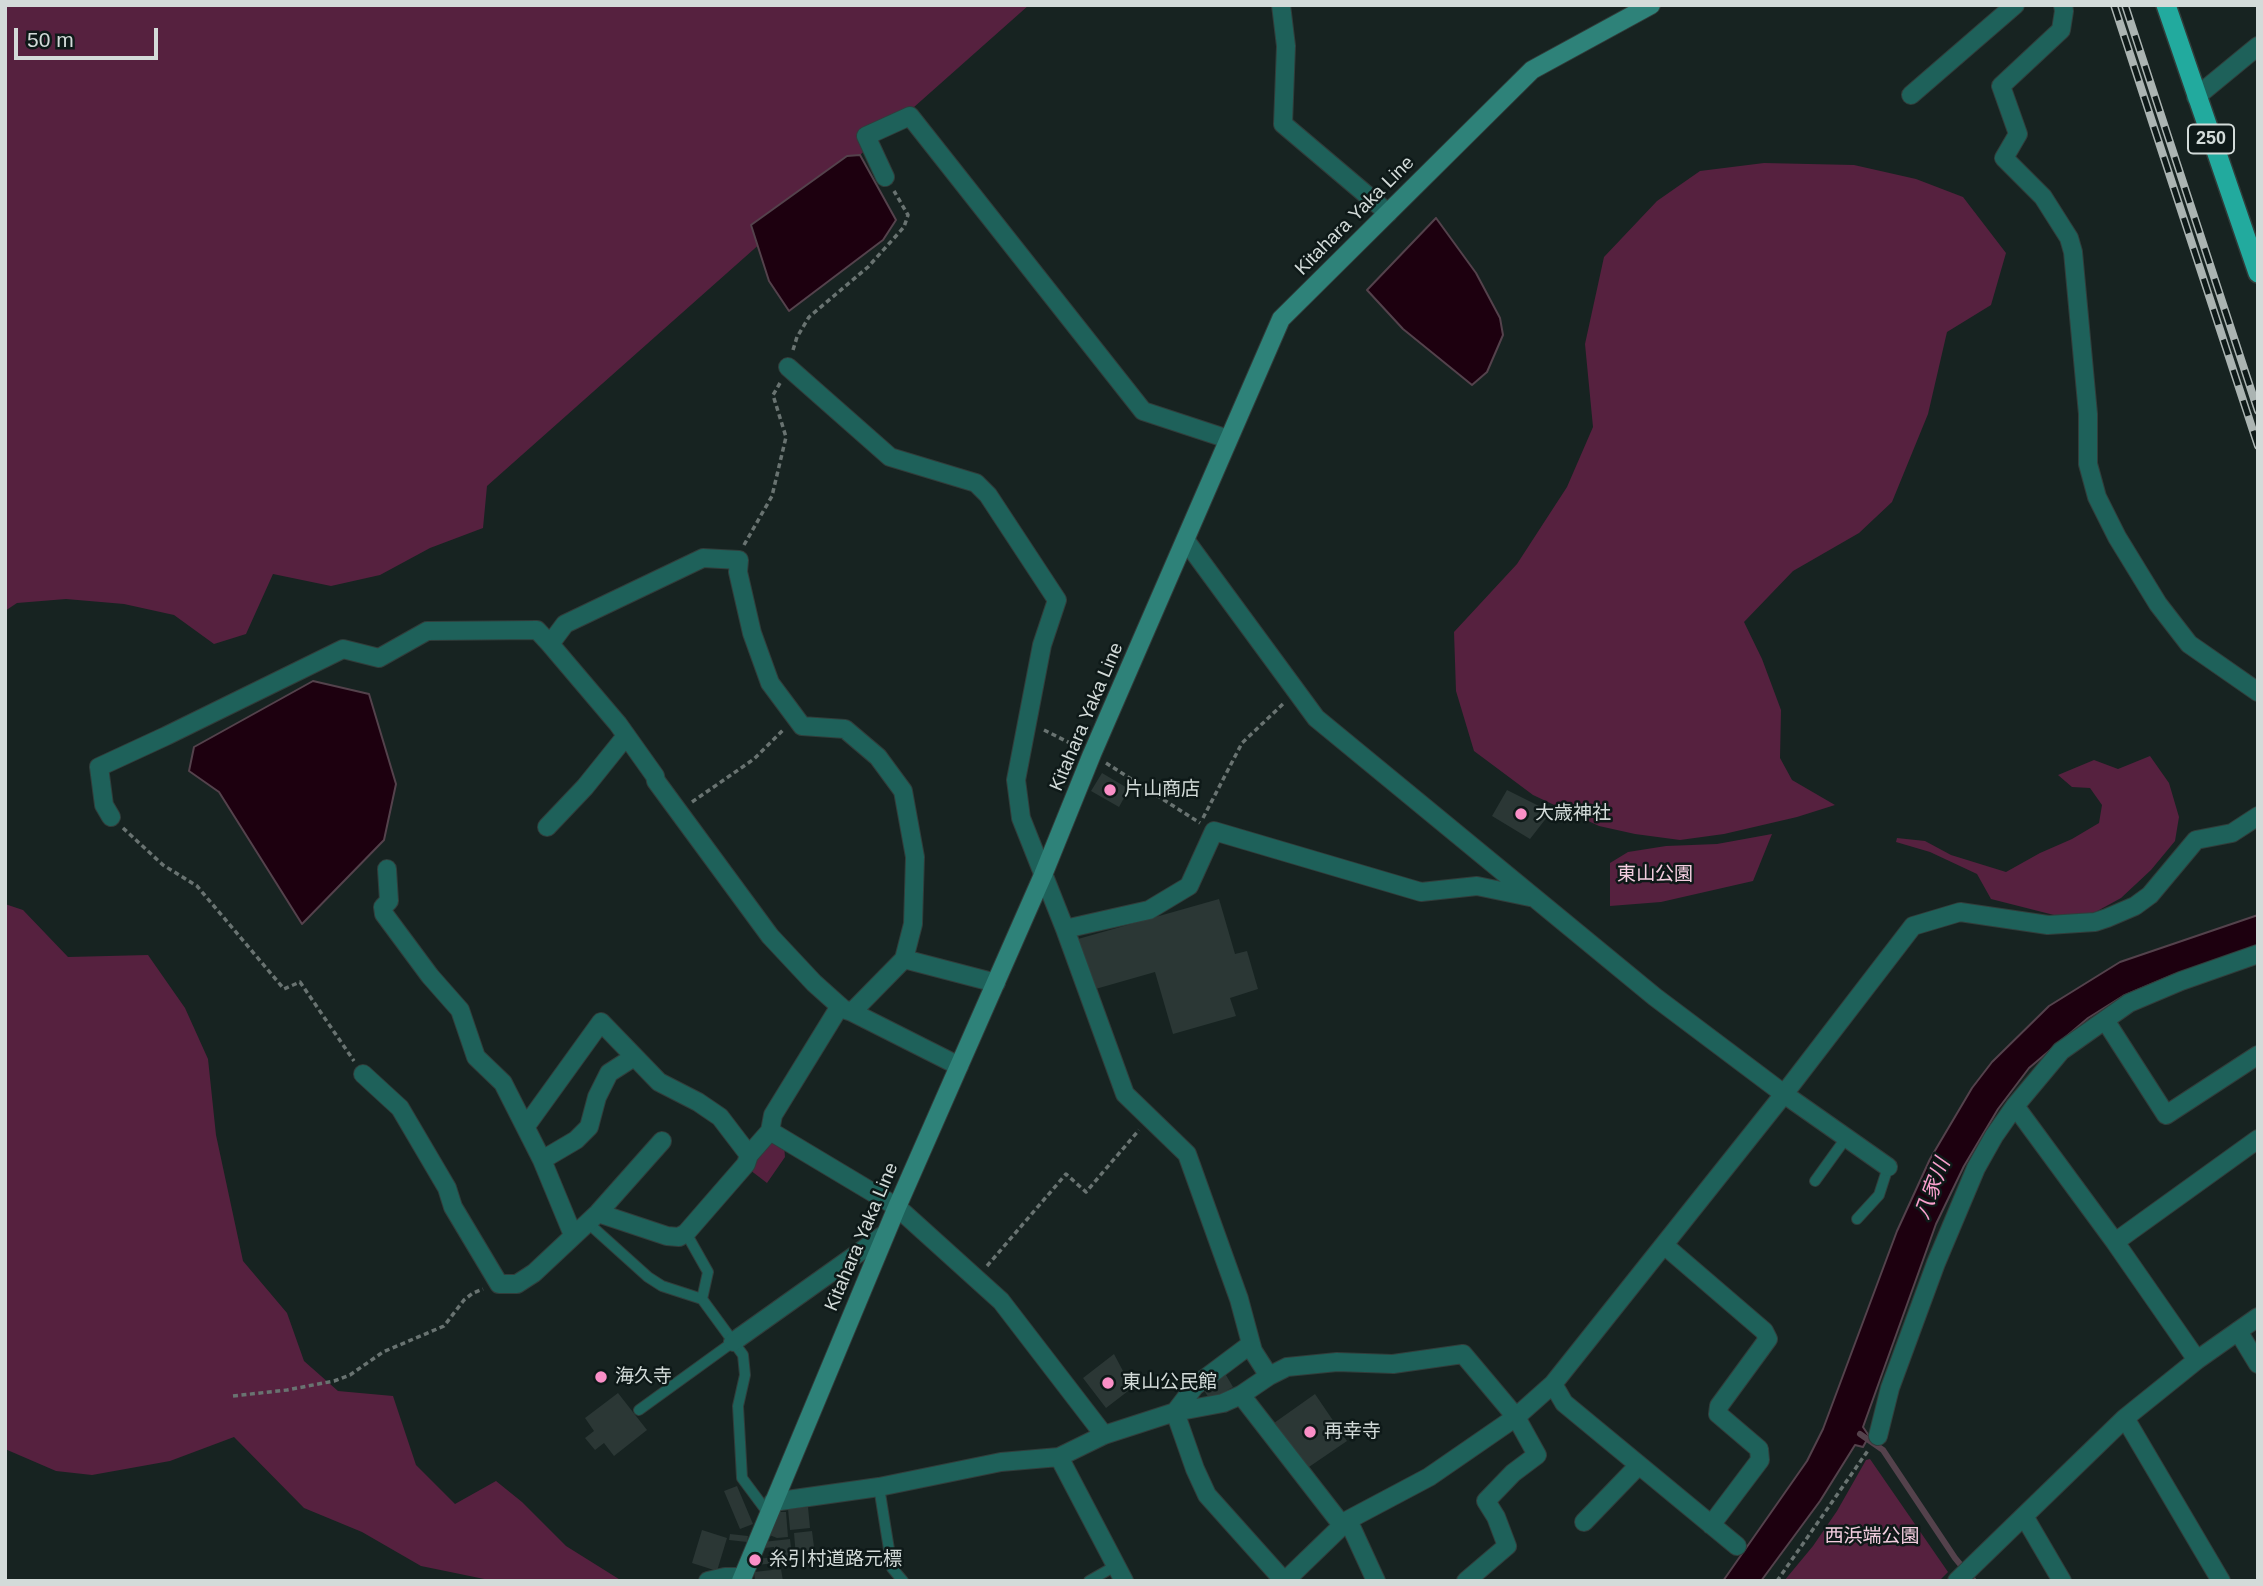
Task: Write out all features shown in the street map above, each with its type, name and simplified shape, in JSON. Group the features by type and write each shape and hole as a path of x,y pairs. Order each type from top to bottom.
{"highway":[{"name":"250","path":"2165,5 2196,97 2254,245 2258,273"}],"main road":[{"name":"Kitahara Yaka Line","path":"741,1579 885,1234 1043,876 1092,754 1281,318 1532,70 1651,5"}],"street":[{"path":"1280,5 1286,46 1283,124 1388,213"},
{"path":"1911,94 2015,5"},
{"path":"2063,5 2061,30 2001,86 2018,134 2004,158 2043,197 2069,238 2073,252 2088,414 2088,464 2097,497 2117,537 2158,604 2189,644 2258,692"},
{"path":"2196,97 2258,46"},
{"path":"886,177 866,136 911,116 1143,411 1228,439"},
{"path":"788,367 890,457 976,483 988,495 1057,600 1042,645 1016,780 1021,818 1125,1094 1187,1154 1239,1299 1251,1344 1269,1376"},
{"path":"1186,541 1316,718 1655,997 1784,1094 1888,1167"},
{"path":"550,644 565,624 703,558 739,560 738,572 747,612 770,683 802,726 845,729 878,757 903,790 915,857 913,924 904,959 846,1009 773,1115 770,1131 749,1155 746,1164 686,1233 679,1237 667,1236 593,1218"},
{"path":"111,817 104,805 99,766 343,649 379,658 427,631 537,630 626,736 678,813 770,936 814,983 846,1009 959,1066"},
{"path":"547,827 585,787 626,736"},
{"path":"1175,1412 1207,1495 1284,1581 1345,1523 1429,1477 1516,1417 1553,1384 1784,1094 1913,926 1960,912 2048,925 2095,922 2108,918 2150,895 2196,840 2232,833 2258,816"},
{"path":"1065,929 1149,910 1189,886 1207,827 1421,892 1477,886 1534,897"},
{"path":"387,869 389,901 383,907 384,914 430,976 460,1010 476,1057 503,1083 542,1160 573,1235"},
{"path":"1878,1436 1890,1388 1941,1251 1976,1168 2015,1106 2061,1051 2129,1003 2258,954"},
{"path":"904,959 996,984"},
{"path":"2105,1020 2166,1115 2258,1055"},
{"path":"526,1126 601,1022 659,1082 720,1117 749,1155"},
{"path":"542,1160 561,1151 589,1127 597,1097 609,1073 634,1057"},
{"path":"363,1074 401,1108 447,1188 453,1207 499,1284 517,1284 534,1273 593,1218 662,1141"},
{"path":"2015,1106 2197,1360"},
{"path":"770,1131 897,1206 1002,1301 1104,1434"},
{"path":"2115,1242 2258,1139"},
{"path":"733,1342 885,1234"},
{"path":"1664,1245 1764,1331 1768,1339 1719,1406 1718,1414 1759,1449 1760,1460 1711,1525"},
{"path":"1957,1581 2125,1418 2197,1360 2258,1317"},
{"path":"2238,1331 2258,1364"},
{"path":"1175,1412 1195,1386 1251,1344"},
{"path":"771,1508 1001,1462 1059,1457 1104,1434 1175,1412 1223,1403 1287,1367 1337,1362 1393,1364 1463,1354 1516,1417 1537,1455 1513,1473 1486,1502 1496,1517 1507,1546 1475,1578"},
{"path":"1553,1384 1564,1403 1737,1546"},
{"path":"1241,1395 1345,1523 1376,1581"},
{"path":"2125,1418 2221,1581"},
{"path":"1059,1457 1121,1573"},
{"path":"1584,1522 1638,1466"},
{"path":"2024,1516 2062,1581"},
{"path":"708,1581 725,1577 741,1579"}],"lane":[{"path":"1815,1181 1846,1138"},
{"path":"1857,1219 1879,1195 1888,1167"},
{"path":"593,1218 648,1277 662,1286 702,1299 743,1355 745,1375 738,1406 742,1478 771,1508"},
{"path":"686,1233 708,1272 702,1299"},
{"path":"639,1410 733,1342"},
{"path":"879,1487 892,1568 903,1581"},
{"path":"1089,1581 1121,1573"}],"path":[{"path":"739,560 746,540 772,496 786,437 773,395 788,367 797,337 809,317 868,267 905,227 908,215 886,177"},
{"path":"1027,722 1092,754 1207,827 1242,743 1296,692"},
{"path":"678,813 754,759 795,717"},
{"path":"111,817 163,865 197,886 284,989 300,982 363,1074"},
{"path":"976,1279 1066,1174 1086,1192 1150,1118"},
{"path":"233,1396 287,1390 334,1381 350,1375 383,1352 444,1326 464,1300 473,1293 499,1284"},
{"path":"1777,1581 1862,1459"}],"green space":[{"path":"5,5 1029,5 487,486 483,528 430,548 380,575 331,586 273,574 246,634 214,644 174,615 124,604 66,599 17,603 5,611"},
{"path":"1764,163 1854,165 1916,179 1963,197 2006,253 1991,305 1947,332 1928,414 1892,502 1859,533 1793,571 1744,622 1762,659 1781,710 1780,758 1792,780 1835,805 1724,834 1680,840 1635,834 1599,826 1533,795 1474,751 1456,691 1454,632 1517,564 1567,487 1593,427 1585,344 1604,257 1657,201 1700,171"},
{"path":"2150,756 2169,783 2179,817 2175,841 2151,870 2121,898 2090,915 2054,915 1991,899 1977,874 1930,852 1896,842 1897,838 1925,841 1951,855 2006,872 2099,823 2102,805 2090,788 2072,787 2058,775 2094,760 2118,769"},
{"name":"東山公園","path":"1772,834 1753,881 1661,902 1610,906 1610,863 1628,852 1666,846 1717,844"},
{"path":"5,904 23,910 68,957 148,955 185,1008 208,1059 216,1135 243,1261 287,1313 304,1361 338,1391 393,1396 416,1465 455,1504 496,1481 522,1502 566,1546 622,1581 494,1581 421,1566 362,1532 304,1508 234,1437 170,1461 92,1475 56,1471 5,1449"},
{"path":"767,1141 784,1145 785,1157 767,1183 750,1170"},
{"name":"西浜端公園","path":"1870,1459 1948,1572 1939,1581 1784,1581 1813,1546 1866,1460"}],"water":[{"path":"860,155 896,220 883,240 789,311 769,281 751,225 847,156"},
{"path":"1436,218 1476,273 1500,318 1503,335 1487,372 1472,385 1403,329 1367,290"},
{"path":"313,681 369,694 396,784 384,840 302,924 219,792 189,771 194,747"},
{"name":"八家川","path":"2258,915 2258,946 2173,975 2123,996 2088,1018 2029,1068 1998,1109 1964,1166 1936,1224 1863,1427 1869,1436 1863,1447 1855,1445 1820,1501 1761,1581 1723,1581 1807,1461 1823,1429 1897,1231 1930,1159 1972,1088 1992,1062 2049,1006 2120,962"}],"building":[{"name":"片山商店","path":"1102,773 1129,789 1119,807 1091,791"},
{"name":"大歳神社","path":"1507,790 1551,812 1530,839 1492,816"},
{"path":"1219,899 1235,954 1247,951 1258,989 1230,998 1236,1016 1173,1034 1155,972 1092,990 1078,939"},
{"name":"東山公民館","path":"1114,1354 1132,1388 1106,1408 1083,1378"},
{"path":"1223,1370 1233,1387 1210,1400 1200,1384"},
{"path":"618,1393 647,1430 614,1456 604,1443 595,1450 585,1438 594,1431 585,1418"},
{"name":"再幸寺","path":"1315,1394 1347,1441 1306,1469 1274,1423"},
{"path":"737,1486 753,1524 740,1529 724,1491"},
{"path":"808,1507 810,1528 790,1530 788,1509"},
{"path":"778,1512 786,1512 788,1537 777,1538 767,1534"},
{"path":"702,1530 727,1538 717,1571 692,1563"},
{"path":"812,1531 815,1555 796,1557 794,1533"},
{"path":"730,1534 748,1536 747,1542 729,1540"},
{"path":"790,1539 792,1557 784,1558 784,1562 757,1565 757,1559 775,1557 774,1547 764,1548 763,1542"},
{"path":"781,1569 783,1581 755,1581 754,1572"}],"waterway":[{"path":"1860,1434 1883,1450 1955,1558 1974,1581"}],"railway":[{"path":"2114,5 2258,446"},
{"path":"2125,5 2258,411"}],"place":[{"name":"片山商店","path":"1110,790"},
{"name":"大歳神社","path":"1521,814"},
{"name":"海久寺","path":"601,1377"},
{"name":"東山公民館","path":"1108,1383"},
{"name":"再幸寺","path":"1310,1432"},
{"name":"糸引村道路元標","path":"755,1560"}]}
